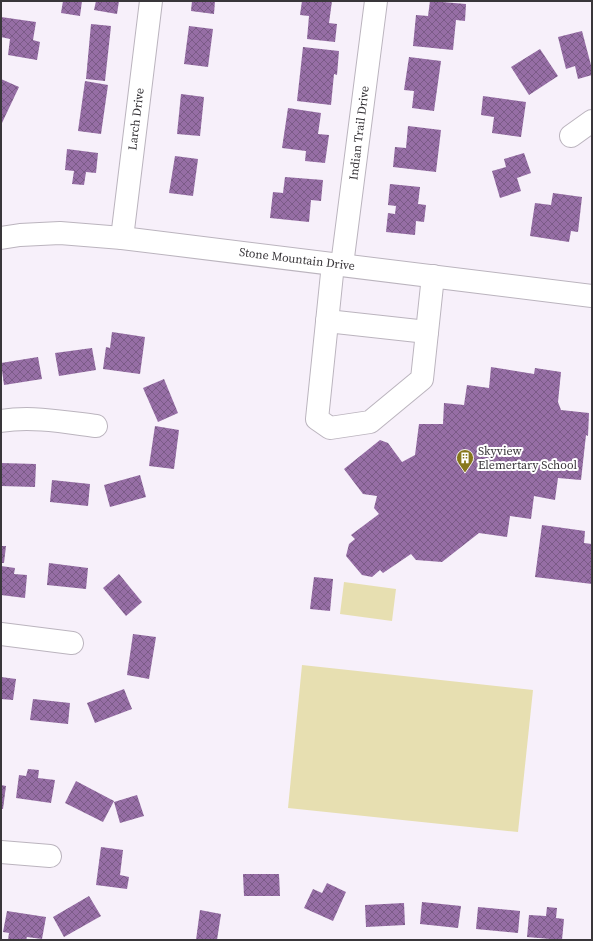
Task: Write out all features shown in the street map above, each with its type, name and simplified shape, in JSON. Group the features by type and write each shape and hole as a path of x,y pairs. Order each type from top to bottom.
{"street":[{"name":"Larch Drive","path":"122,238 151,1"},
{"name":"Indian Trail Drive","path":"376,1 338,264 327,321 317,419 330,428 370,422 422,379 427,332"},
{"path":"571,136 592,121"},
{"name":"Stone Mountain Drive","path":"1,238 20,235 60,233 122,238 592,296"},
{"path":"327,321 427,332 433,276"},
{"path":"1,420 18,418 96,426"},
{"path":"1,634 72,643"},
{"path":"1,852 50,856"}],"shaded area":[{"path":"344,582 396,589 392,621 340,614"},
{"path":"302,665 533,690 518,832 288,808"}],"building":[{"path":"63,1 82,1 80,16 61,13"},
{"path":"96,1 119,1 117,14 94,10"},
{"path":"192,1 215,1 214,14 191,11"},
{"path":"302,1 332,1 329,23 337,24 335,42 307,39 309,16 300,15"},
{"path":"430,1 466,4 465,21 456,20 453,50 413,46 416,15 428,16"},
{"path":"1,17 36,22 33,40 40,42 37,60 8,55 10,39 1,37"},
{"path":"91,24 111,26 105,81 86,79"},
{"path":"189,26 213,29 208,67 184,64"},
{"path":"582,31 592,69 592,75 578,79 575,66 566,69 558,37"},
{"path":"303,47 339,51 337,75 334,74 331,105 297,101"},
{"path":"540,49 558,76 529,95 511,67"},
{"path":"409,57 441,61 434,111 412,108 414,91 404,90"},
{"path":"1,79 19,87 1,125"},
{"path":"85,81 108,85 101,134 78,131"},
{"path":"181,94 204,97 200,136 177,134"},
{"path":"483,96 526,102 521,137 492,133 494,117 481,115"},
{"path":"288,108 321,113 318,134 329,135 325,163 305,161 306,151 282,148"},
{"path":"408,126 441,130 436,172 393,167 395,147 406,148"},
{"path":"67,149 98,153 96,173 86,172 84,185 72,184 74,171 65,170"},
{"path":"524,153 531,173 517,178 521,191 500,198 492,171 506,167 504,159"},
{"path":"175,156 198,159 193,196 169,193"},
{"path":"285,177 323,180 321,201 311,200 309,222 270,218 273,192 283,193"},
{"path":"390,184 420,187 418,204 426,205 424,222 416,221 415,235 386,232 388,213 395,214 396,206 388,205"},
{"path":"553,193 582,197 578,232 571,231 569,242 530,236 535,203 551,205"},
{"path":"112,332 145,337 140,374 103,369 106,347 110,348"},
{"path":"92,348 96,370 59,376 55,353"},
{"path":"38,357 42,379 4,385 1,363"},
{"name":"Skyview Elemertary School","path":"491,367 534,374 535,368 561,372 558,402 561,410 589,413 588,436 586,435 581,480 558,478 555,500 534,496 531,519 510,516 507,537 479,533 442,562 416,560 411,554 383,573 380,570 372,577 362,575 346,556 349,544 355,539 351,535 379,514 374,508 377,496 363,494 344,469 380,440 388,443 402,462 415,455 419,424 443,424 444,403 464,405 467,385 489,388"},
{"path":"164,379 178,413 158,422 143,388"},
{"path":"155,426 179,430 174,469 149,466"},
{"path":"1,463 36,464 35,487 1,486"},
{"path":"140,475 146,497 110,507 104,485"},
{"path":"52,480 90,484 88,506 50,502"},
{"path":"542,525 585,531 584,543 592,544 592,584 535,577"},
{"path":"1,546 6,546 4,563 1,563"},
{"path":"49,563 88,568 86,589 47,585"},
{"path":"1,566 15,568 14,574 27,575 25,598 1,595"},
{"path":"119,574 142,602 126,616 103,588"},
{"path":"314,577 333,579 330,611 310,609"},
{"path":"133,634 156,637 149,679 127,675"},
{"path":"1,677 16,679 13,700 1,699"},
{"path":"124,689 132,709 95,723 87,703"},
{"path":"33,699 70,703 68,724 30,720"},
{"path":"28,769 39,770 38,778 55,780 51,803 16,798 19,775 26,776"},
{"path":"76,781 114,801 103,822 65,803"},
{"path":"1,785 6,786 3,809 1,809"},
{"path":"137,795 144,816 120,823 114,802"},
{"path":"101,847 123,850 120,875 129,877 127,889 96,885"},
{"path":"243,874 279,874 280,896 244,896"},
{"path":"327,883 346,892 333,921 304,908 313,889 322,893"},
{"path":"89,896 101,916 64,937 53,917"},
{"path":"422,902 461,906 458,928 420,924"},
{"path":"404,903 405,925 366,927 365,905"},
{"path":"478,907 520,911 518,933 476,929"},
{"path":"547,907 557,908 556,918 564,919 562,940 527,937 529,915 546,916"},
{"path":"200,910 221,914 217,940 196,940"},
{"path":"7,911 46,917 42,939 27,937 26,940 8,940 9,933 3,932"}],"place":[{"name":"Skyview Elemertary School","path":"465,473"}]}
